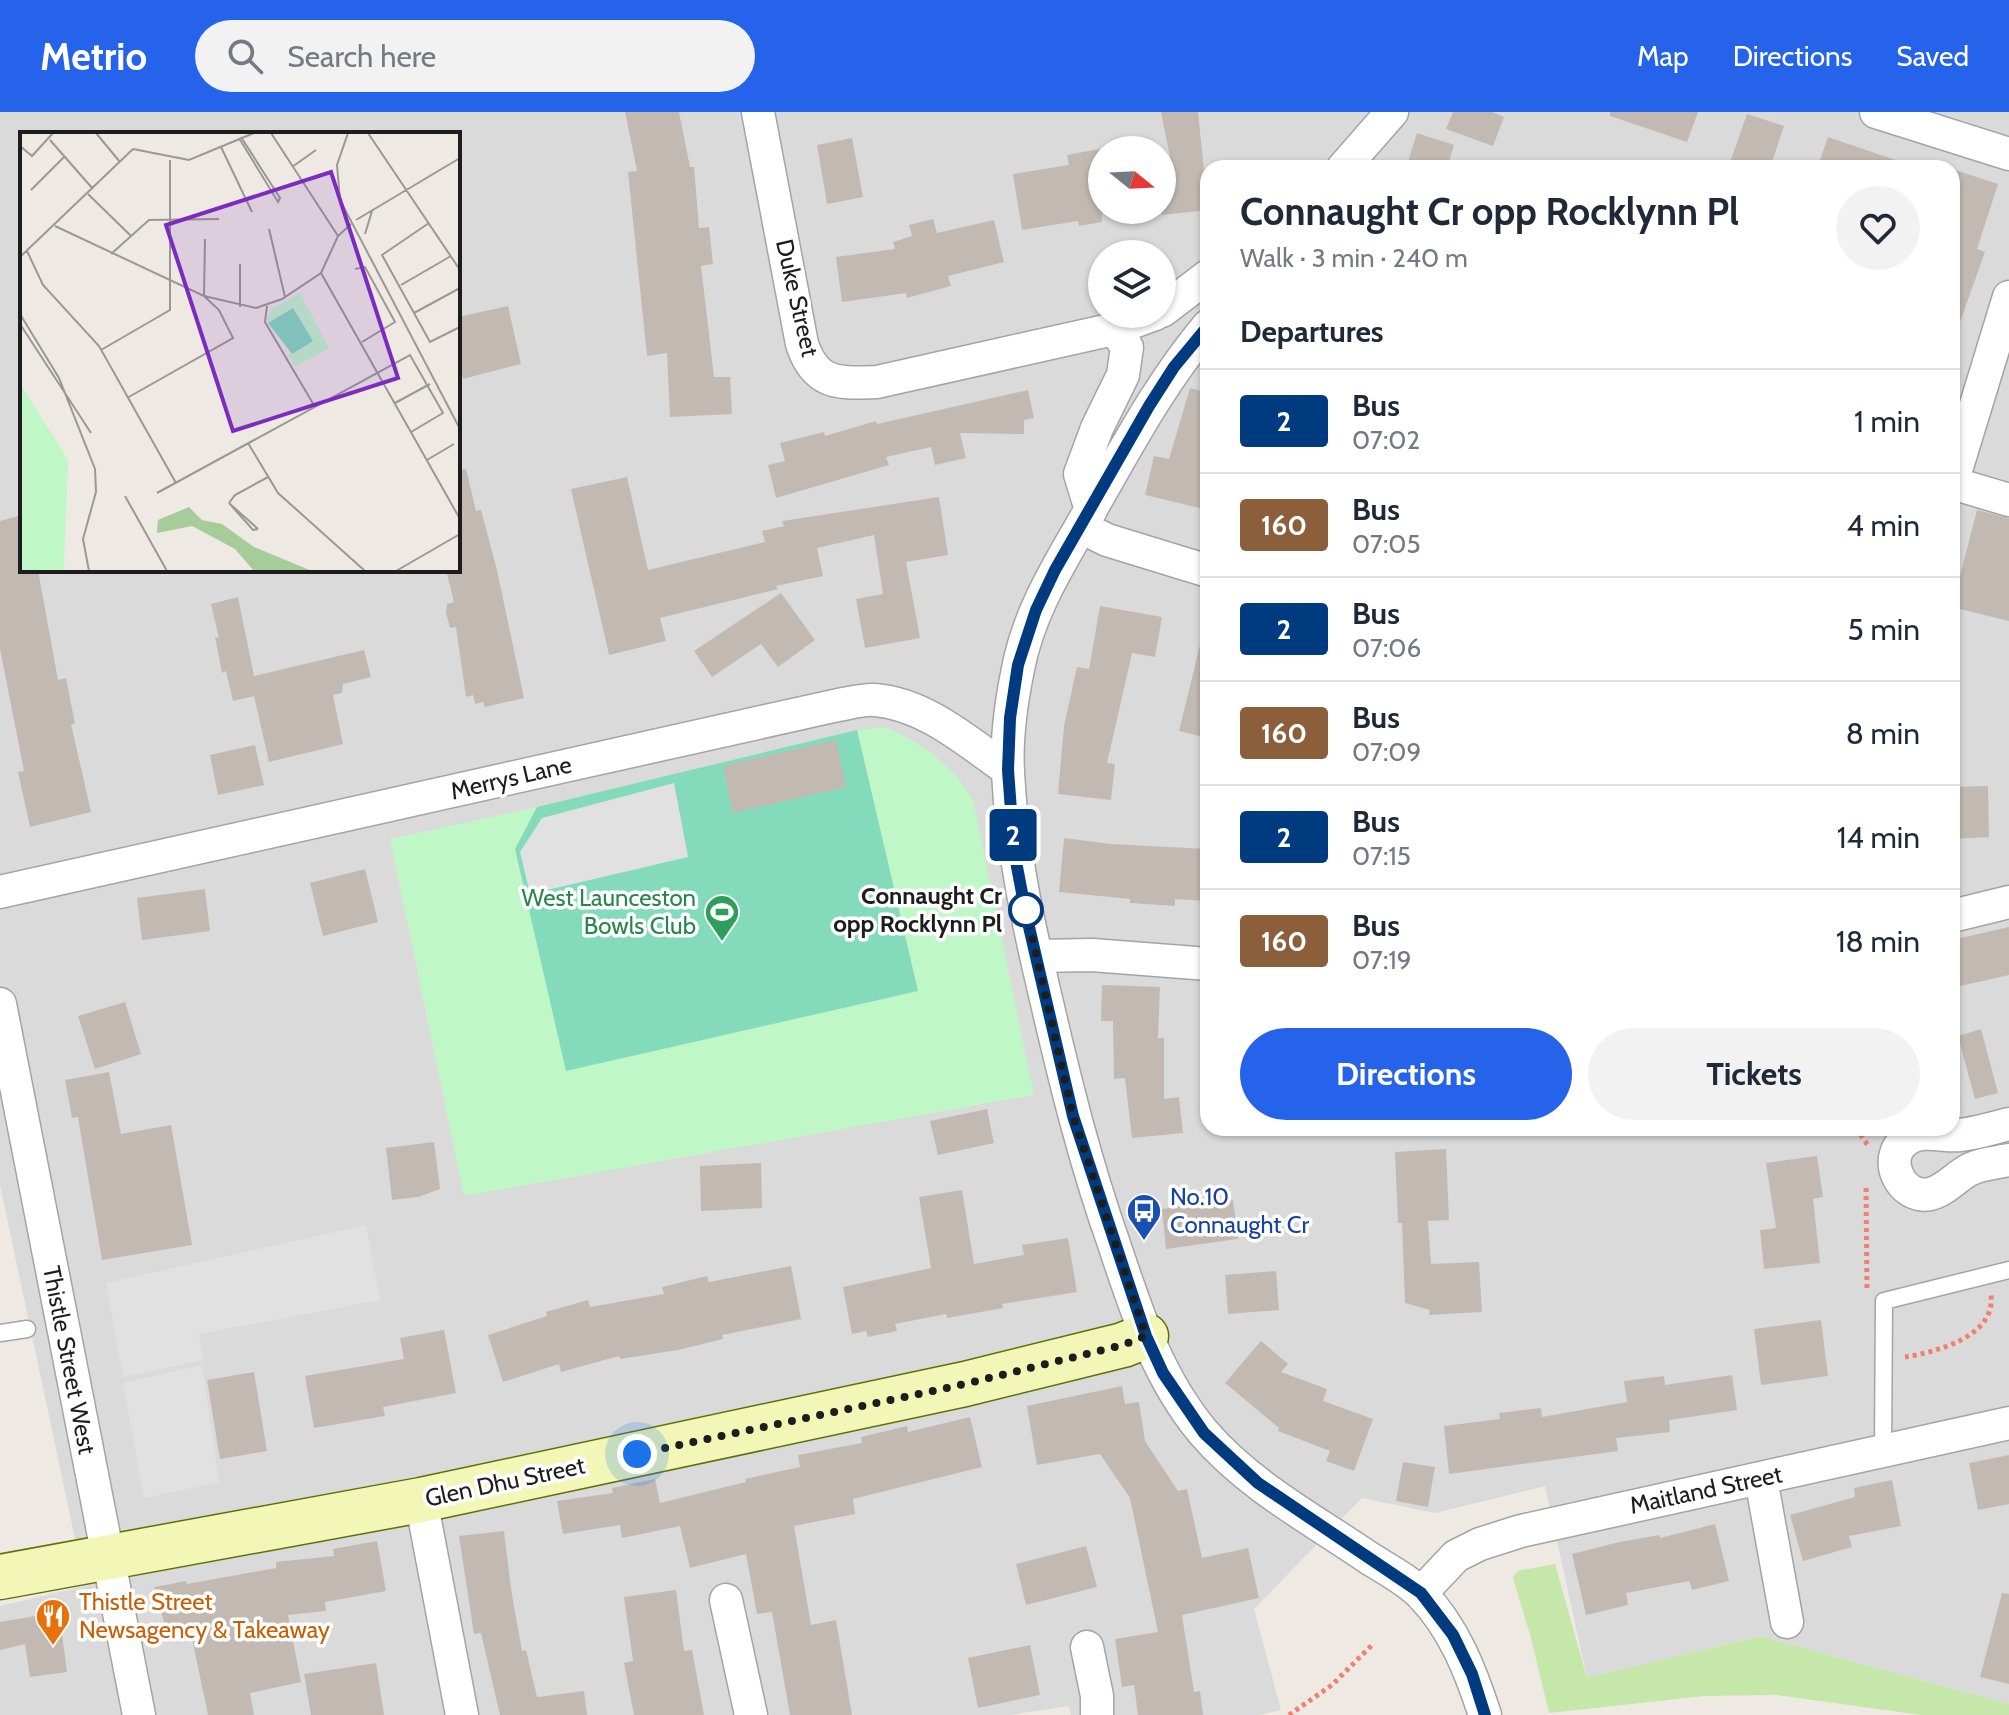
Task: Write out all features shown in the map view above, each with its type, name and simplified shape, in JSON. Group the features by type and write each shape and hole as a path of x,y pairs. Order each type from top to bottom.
{"street":[{"name":"Duke Street","path":"758,112 802,344 808,362 822,378 845,383 877,382 1114,329"},
{"path":"1350,160 1392,112"},
{"path":"1876,112 2009,154"},
{"path":"1176,300 1200,282"},
{"path":"1960,457 2009,297"},
{"path":"1114,329 1127,347 1123,375 1097,428 1080,474 1086,518 1107,540 1200,569"},
{"path":"1200,336 1174,367 1149,406 1055,570 1036,610 1018,665 1010,718 1008,770 1014,851 1073,1116 1146,1336 1185,1408 1223,1453 1258,1483 1421,1593 1453,1635 1472,1674 1485,1715"},
{"path":"1960,485 2009,500"},
{"name":"Merrys Lane","path":"0,892 871,699 897,703 924,714 1008,770"},
{"path":"1960,914 2009,902"},
{"path":"1036,956 1092,955 1200,963"},
{"name":"Thistle Street West","path":"0,1004 139,1715"},
{"path":"1960,1134 2009,1124"},
{"path":"1916,1136 1906,1140 1897,1150 1894,1163 1904,1187 1928,1195 1940,1191 1971,1168 2009,1160"},
{"name":"Glen Dhu Street","path":"0,1577 421,1500 965,1384 1123,1345 1146,1336"},
{"name":"Maitland Street","path":"1421,1593 1456,1556 1480,1544 1521,1531 2009,1423"},
{"path":"1761,1479 1787,1622"},
{"path":"421,1500 462,1715"},
{"path":"726,1600 751,1715"},
{"path":"1087,1647 1097,1696 1097,1715"}],"lane":[{"path":"1883,1451 1884,1301 2009,1270"},
{"path":"0,1333 27,1329"}],"path":[{"path":"1866,1188 1867,1296 1884,1304"},
{"path":"1884,1359 1909,1357 1971,1334 1985,1324 1991,1310"},
{"path":"1289,1715 1332,1685 1374,1643"}],"shaded area":[{"path":"0,112 2009,112 2009,1704 1760,1636 1587,1678 1545,1486 1435,1513 1362,1498 1254,1609 1281,1710 1259,1715 1071,1715 1069,1706 1010,1715 0,1715 0,1606 85,1586 0,1185"},
{"path":"674,783 688,857 530,894 520,852 542,818"},
{"path":"366,1225 380,1300 199,1334 203,1360 123,1377 106,1283"},
{"path":"202,1365 219,1482 144,1498 123,1383"}],"green space":[{"path":"885,727 935,756 956,776 973,800 1034,1095 464,1196 390,839 537,807 515,849 918,991 857,730"},
{"name":"West Launceston Bowls Club","path":"857,730 918,991 566,1071 515,849 537,807"},
{"path":"1555,1564 1587,1678 1760,1636 2009,1704 2009,1715 1921,1715 1777,1695 1704,1696 1549,1713 1513,1578 1517,1571"}],"building":[{"path":"625,112 679,112 690,167 694,167 699,228 709,227 713,264 701,266 714,377 730,377 732,414 670,417 667,353 647,356 628,172 637,171"},
{"path":"1161,112 1198,112 1203,160 1200,160 1200,211 1176,213 1176,136 1166,136"},
{"path":"1453,112 1492,112 1504,117 1493,146 1446,129"},
{"path":"1610,112 1698,112 1687,142 1610,116"},
{"path":"1747,114 1784,126 1773,160 1731,160"},
{"path":"1417,133 1454,145 1449,160 1409,160"},
{"path":"1828,137 1895,160 1820,160"},
{"path":"852,138 863,197 827,204 817,145"},
{"path":"1088,151 1088,224 1090,224 1079,226 1078,221 1022,230 1013,174 1069,165 1067,155"},
{"path":"1960,172 1998,184 1977,249 1985,252 1960,322"},
{"path":"933,219 937,233 994,220 1004,262 948,276 951,286 907,298 906,293 842,302 836,257 895,249 893,242 912,236 909,225"},
{"path":"508,306 521,364 463,379 460,317"},
{"path":"1190,388 1200,391 1200,508 1145,495 1154,456 1169,459"},
{"path":"1028,390 1034,418 1024,420 1024,434 960,433 966,458 935,465 931,447 886,457 889,465 776,498 768,465 785,461 780,443 824,432 825,436 876,421 877,424"},
{"path":"466,469 476,511 481,510 524,698 485,707 483,702 475,704 473,695 466,697 456,627 450,628 446,613 447,604 454,602 446,572 460,572 460,470"},
{"path":"627,477 648,570 765,542 762,531 784,526 782,521 939,497 948,555 906,562 920,638 865,648 856,599 883,594 874,535 817,548 823,576 660,618 666,641 609,655 571,489"},
{"path":"1977,510 2009,518 2009,621 1960,609 1960,576"},
{"path":"20,516 20,572 38,572 58,680 66,678 75,724 71,724 91,812 30,827 18,772 24,771 0,649 0,521"},
{"path":"781,593 815,640 778,667 761,644 712,677 694,651"},
{"path":"238,597 254,676 364,650 371,677 343,684 342,693 333,695 343,744 269,762 254,696 233,701 226,671 222,673 215,637 219,638 211,604"},
{"path":"1100,606 1162,617 1155,657 1132,653 1107,763 1115,764 1111,800 1058,794 1064,726 1077,667 1089,669"},
{"path":"1200,645 1200,736 1179,731"},
{"path":"836,740 846,787 733,813 723,766"},
{"path":"255,745 264,785 218,795 210,755"},
{"path":"1988,786 1989,837 1960,839 1960,787"},
{"path":"1064,838 1200,849 1200,901 1175,899 1175,906 1130,903 1130,899 1059,892"},
{"path":"365,869 378,922 323,936 310,883"},
{"path":"205,889 210,931 142,940 137,898"},
{"path":"2009,927 2009,975 1960,986 1960,938"},
{"path":"1102,985 1160,987 1158,1038 1164,1038 1164,1099 1179,1097 1183,1133 1132,1138 1125,1078 1114,1079 1113,1021 1101,1021"},
{"path":"125,1002 141,1054 95,1069 78,1016"},
{"path":"1981,1029 1998,1093 1975,1099 1960,1035"},
{"path":"109,1072 121,1134 171,1125 192,1245 102,1260 78,1117 72,1118 65,1080"},
{"path":"987,1109 994,1143 938,1155 930,1121"},
{"path":"434,1142 440,1189 418,1197 392,1200 386,1148"},
{"path":"1446,1149 1449,1220 1428,1221 1431,1264 1479,1262 1482,1312 1429,1315 1430,1310 1405,1303 1395,1152"},
{"path":"1817,1156 1823,1197 1813,1199 1820,1263 1764,1269 1760,1230 1776,1228 1766,1163"},
{"path":"761,1163 762,1208 701,1211 700,1166"},
{"path":"962,1190 974,1264 1024,1255 1022,1245 1068,1238 1077,1292 1002,1304 1003,1308 947,1318 946,1314 895,1324 897,1331 868,1337 866,1331 852,1334 843,1287 931,1268 919,1197"},
{"path":"1233,1200 1238,1239 1166,1249 1162,1209"},
{"path":"791,1266 801,1319 722,1335 723,1339 678,1350 620,1359 619,1356 561,1372 559,1364 503,1382 488,1335 547,1316 546,1312 588,1300 590,1307 664,1294 662,1287 707,1276 709,1282"},
{"path":"1276,1271 1279,1310 1228,1314 1225,1275"},
{"path":"1821,1320 1828,1376 1761,1385 1754,1329"},
{"path":"444,1330 456,1393 383,1407 385,1416 314,1428 305,1376 404,1359 400,1338"},
{"path":"1261,1341 1288,1364 1281,1372 1327,1389 1323,1401 1373,1419 1354,1471 1326,1461 1330,1451 1278,1431 1279,1428 1225,1383"},
{"path":"254,1372 267,1451 220,1459 207,1380"},
{"path":"1732,1375 1737,1410 1669,1420 1670,1432 1616,1438 1618,1451 1449,1474 1444,1426 1500,1419 1499,1413 1541,1408 1542,1417 1627,1402 1624,1381 1664,1376 1665,1385"},
{"path":"1122,1386 1125,1404 1139,1402 1145,1441 1178,1491 1187,1489 1202,1558 1248,1548 1259,1598 1182,1615 1194,1692 1200,1691 1203,1715 1138,1715 1134,1685 1122,1687 1115,1639 1158,1632 1130,1498 1100,1454 1037,1465 1027,1406"},
{"path":"970,1417 982,1467 853,1499 855,1514 794,1526 811,1625 836,1620 852,1715 790,1715 772,1612 757,1614 746,1554 690,1568 680,1526 622,1538 620,1525 563,1534 557,1501 613,1493 612,1488 655,1479 660,1503 800,1467 798,1455 862,1443 861,1437 907,1426 908,1432"},
{"path":"2009,1455 2009,1504 1978,1510 1969,1463"},
{"path":"1403,1462 1435,1467 1428,1507 1396,1501"},
{"path":"1892,1480 1901,1526 1849,1536 1852,1547 1803,1561 1790,1515 1855,1497 1854,1488"},
{"path":"1715,1524 1729,1581 1692,1590 1689,1581 1626,1593 1628,1605 1586,1615 1572,1554 1619,1542 1660,1535 1660,1538"},
{"path":"504,1531 522,1651 526,1650 537,1697 584,1691 587,1715 500,1715 481,1633 474,1634 459,1536"},
{"path":"377,1541 386,1591 325,1602 326,1611 288,1615 301,1682 250,1693 254,1715 208,1715 190,1629 167,1633 154,1587 276,1568 276,1562 334,1556 333,1549"},
{"path":"1086,1546 1097,1587 1026,1605 1016,1564"},
{"path":"676,1590 684,1651 692,1650 704,1715 634,1715 624,1663 633,1661 624,1597"},
{"path":"2002,1593 2009,1594 2009,1684 1980,1677"},
{"path":"59,1612 67,1672 30,1677 25,1644 0,1650 0,1622"},
{"path":"1030,1645 1040,1695 978,1708 968,1658"},
{"path":"376,1663 384,1715 311,1715 304,1674"}],"bus line":[{"name":"2","path":"1200,336 1174,367 1149,406 1055,570 1036,610 1018,665 1010,718 1008,770 1014,851 1026,914 1073,1116 1146,1336 1163,1373 1204,1433 1258,1483 1421,1593 1453,1635 1472,1674 1485,1715"}],"place":[{"name":"Connaught Cr opp Rocklynn Pl","path":"1026,910"},
{"name":"West Launceston Bowls Club","path":"722,943"},
{"name":"No.10 Connaught Cr","path":"1144,1242"},
{"name":"Thistle Street Newsagency & Takeaway","path":"53,1647"}],"route":[{"path":"637,1454 965,1384 1123,1345 1146,1336 1073,1116 1026,910"}]}
